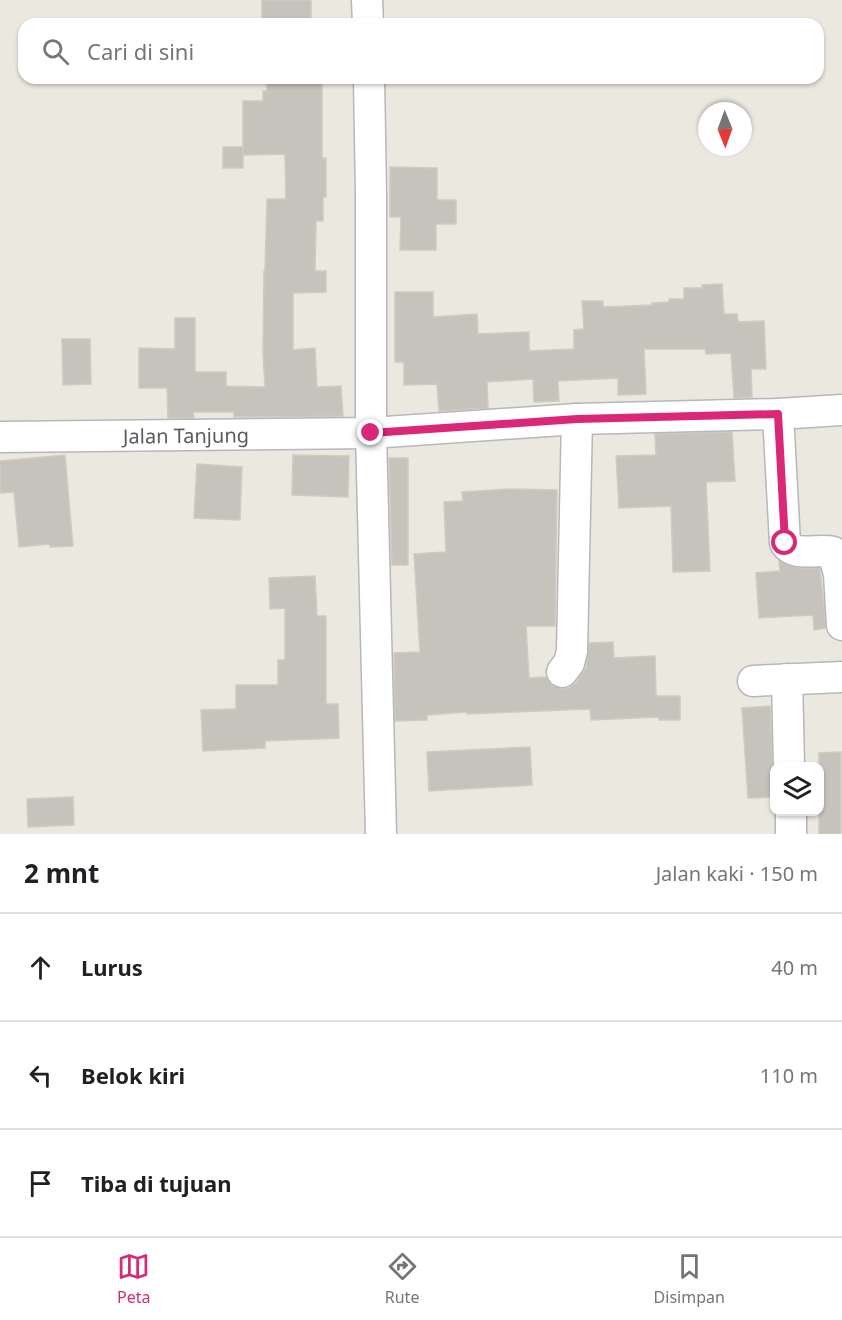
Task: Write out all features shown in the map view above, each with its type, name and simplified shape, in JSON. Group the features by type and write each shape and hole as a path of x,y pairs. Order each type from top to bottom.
{"street":[{"path":"367,0 368,18"},
{"path":"369,84 371,433 381,834"},
{"name":"Jalan Tanjung","path":"0,437 371,433 577,419 778,414 842,410"},
{"path":"778,414 785,543 788,548 796,552 833,552 839,574 842,625"},
{"path":"562,672 569,663 572,651 577,419"},
{"path":"753,681 842,677"},
{"path":"787,680 789,762"},
{"path":"791,816 791,834"}],"building":[{"path":"262,0 311,0 311,18 262,18"},
{"path":"267,84 322,84 322,158 326,158 326,197 323,197 323,221 316,221 315,271 326,271 326,292 293,293 293,350 315,348 317,387 341,386 343,416 234,417 234,412 193,412 194,418 168,418 167,388 139,388 139,348 175,349 175,318 195,318 195,372 226,372 226,386 265,387 263,352 267,199 286,199 285,154 243,155 243,101 263,101 263,91 267,91"},
{"path":"223,147 243,147 243,168 223,168"},
{"path":"390,167 437,168 437,200 456,200 456,224 436,224 436,250 400,250 401,217 390,217"},
{"path":"722,284 724,314 737,314 738,322 764,321 766,369 751,369 752,397 734,398 731,353 706,354 705,349 644,349 646,394 618,395 618,378 558,381 559,401 534,402 533,379 487,382 488,408 439,411 437,384 404,385 404,362 395,362 395,292 433,292 433,317 477,314 478,334 529,332 529,351 574,349 574,330 584,329 582,301 603,301 603,307 652,305 652,303 669,302 669,299 684,299 684,288 702,288 702,285"},
{"path":"62,339 90,339 91,384 63,385"},
{"path":"732,432 735,481 706,482 710,571 673,572 671,506 619,508 616,456 656,455 655,434"},
{"path":"65,455 73,546 50,547 50,544 19,547 14,492 0,493 0,461"},
{"path":"293,455 349,456 348,497 292,495"},
{"path":"389,458 408,458 408,565 392,565"},
{"path":"197,464 242,467 240,520 194,518"},
{"path":"509,489 557,490 555,626 526,626 529,678 546,677 552,686 560,689 569,688 576,683 586,668 589,643 613,642 614,658 655,656 656,696 680,696 680,720 659,720 659,717 591,720 590,709 467,714 467,712 427,715 427,720 395,721 394,653 420,652 414,554 446,552 444,502 463,501 462,492"},
{"path":"779,561 797,568 820,568 826,628 814,630 813,615 759,618 756,573 780,571"},
{"path":"315,576 317,616 326,616 326,704 338,704 339,738 265,741 265,748 203,751 201,710 236,709 236,685 278,685 278,660 285,660 285,608 270,609 269,578"},
{"path":"770,706 772,762 770,762 770,797 748,798 742,708"},
{"path":"530,747 532,785 429,791 427,752"},
{"path":"841,752 841,834 819,834 819,816 824,816 824,762 819,762 819,753"},
{"path":"73,797 74,825 28,827 27,799"}],"route":[{"path":"371,433 577,419 778,414 785,543"}]}
